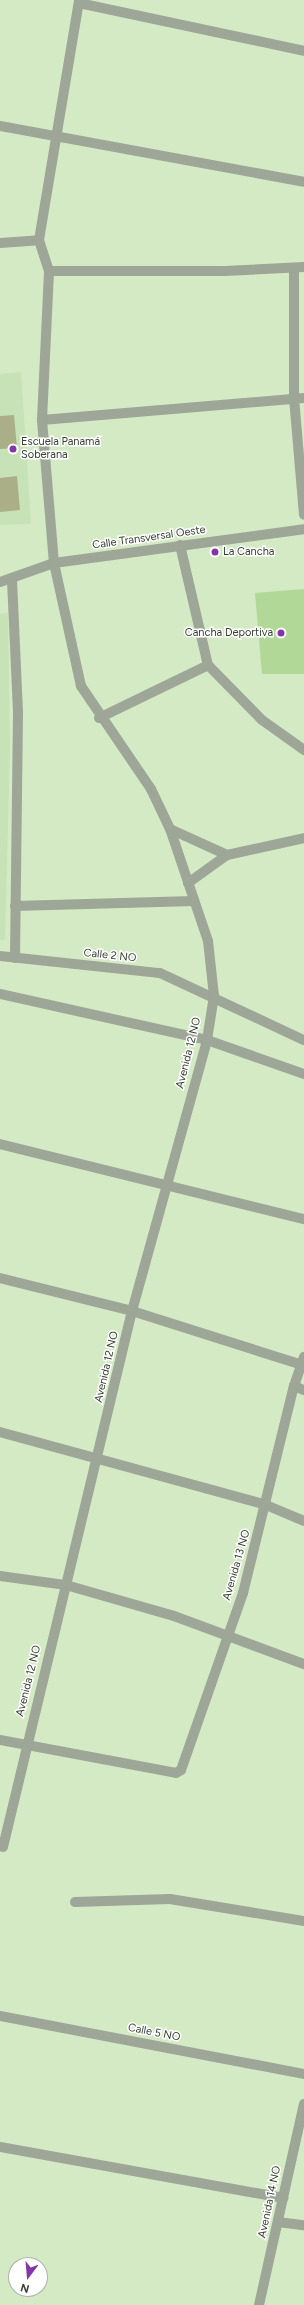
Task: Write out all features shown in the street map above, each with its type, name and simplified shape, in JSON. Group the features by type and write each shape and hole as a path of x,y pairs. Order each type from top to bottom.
{"street":[{"path":"304,51 79,1 54,134 39,240 49,271 294,269 304,267"},
{"path":"0,126 54,134 304,182"},
{"path":"0,243 39,240"},
{"path":"294,269 304,515"},
{"name":"Avenida 12 NO","path":"3,1847 25,1744 98,1456 132,1311 166,1182 207,1040 214,996 208,941 170,829 150,789 99,718 81,686 54,563 42,420 49,271"},
{"path":"42,420 299,398"},
{"name":"Calle Transversal Oeste","path":"0,582 12,580 54,563 304,529"},
{"path":"180,545 208,665 262,720 304,750"},
{"path":"12,580 18,712 15,958"},
{"path":"99,718 208,665"},
{"path":"170,829 227,855"},
{"path":"188,883 227,855 304,838"},
{"path":"15,906 194,901"},
{"name":"Calle 2 NO","path":"0,956 160,973 214,996 304,1040"},
{"path":"0,994 207,1040 304,1074"},
{"path":"0,1144 166,1182 304,1219"},
{"path":"0,1278 132,1311 303,1361"},
{"name":"Avenida 13 NO","path":"25,1744 176,1773 184,1765 227,1633 243,1593 266,1506 294,1386 303,1361"},
{"path":"294,1386 304,1390"},
{"path":"0,1432 98,1456 266,1506 304,1521"},
{"path":"0,1576 66,1585 227,1633 304,1664"},
{"path":"0,1740 25,1744"},
{"path":"75,1902 170,1899 304,1921"},
{"name":"Calle 5 NO","path":"0,2016 304,2074"},
{"name":"Avenida 14 NO","path":"259,2305 304,2104"},
{"path":"0,2147 283,2198"},
{"path":"278,2222 304,2225"}],"shaded area":[{"name":"Escuela Panamá Soberana","path":"21,372 31,524 0,525 0,374"},
{"name":"Cancha Deportiva","path":"304,589 304,674 262,674 255,593"},
{"path":"8,613 10,746 5,940 0,940 0,614"}],"building":[{"path":"14,415 17,448 0,449 0,416"},
{"path":"17,476 20,510 0,512 0,478"}],"place":[{"name":"Escuela Panamá Soberana","path":"13,449"},
{"name":"La Cancha","path":"215,552"},
{"name":"Cancha Deportiva","path":"281,633"}]}
